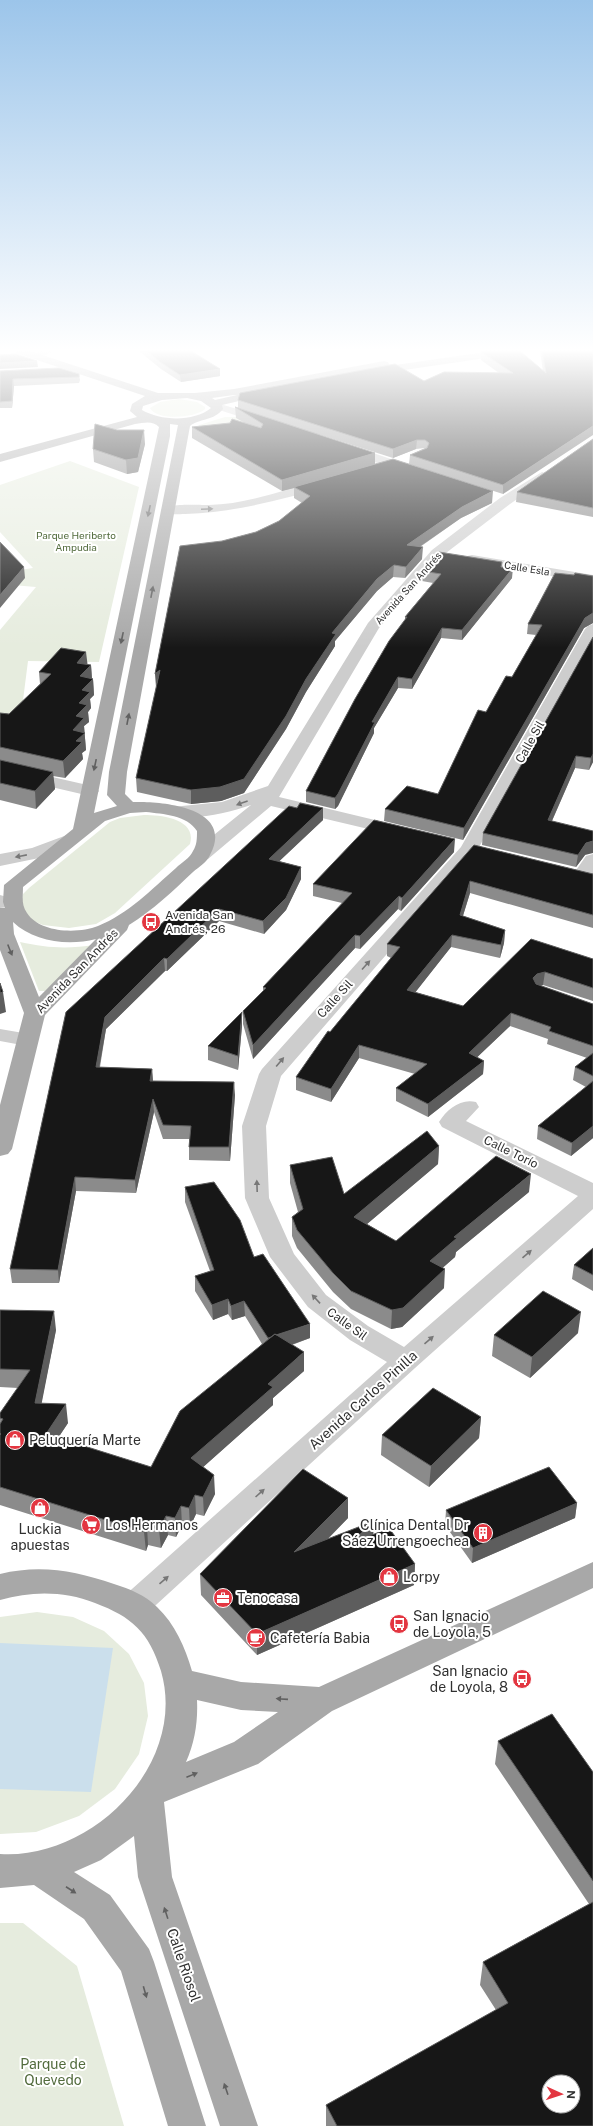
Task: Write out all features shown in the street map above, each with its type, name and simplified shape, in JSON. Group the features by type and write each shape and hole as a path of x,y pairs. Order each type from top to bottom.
{"main road":[{"path":"0,458 28,450"},
{"path":"82,828 161,450"},
{"path":"129,808 116,795 118,772 179,450"},
{"path":"2,906 8,922 19,930 34,934 64,937 88,935 104,931 133,914 201,855 208,838 207,829 201,822 178,811 146,807 129,808 99,817 82,828 6,893 2,906 4,934 35,1013"},
{"name":"Avenida San Andrés","path":"0,1149 35,1013 133,914"},
{"path":"151,1794 246,1753 321,1701 593,1574"},
{"path":"0,1871 38,1869 78,1855 111,1834 151,1794 170,1763 178,1737 183,1713 181,1682 177,1665 163,1635 134,1606 96,1589 56,1581 3,1582"},
{"path":"181,1682 241,1696 321,1701"},
{"name":"Calle Riosol","path":"151,1794 155,1878 239,2126"},
{"path":"38,1869 97,1907 136,1962 187,2126"}],"street":[{"path":"353,450 427,475"},
{"path":"370,471 414,456"},
{"name":"Avenida San Andrés","path":"201,855 272,793 373,626 437,553 505,501 556,466"},
{"path":"168,510 212,510 243,505 333,481"},
{"path":"491,496 505,501"},
{"name":"Calle Esla","path":"437,553 593,579"},
{"name":"Calle Sil","path":"406,1360 359,1333 317,1301 283,1257 257,1198 254,1126 270,1074 470,850 593,629"},
{"path":"0,770 90,791"},
{"path":"272,793 415,836"},
{"name":"Avenida San Andrés","path":"178,811 206,812 272,793"},
{"path":"0,860 37,853 67,841"},
{"path":"580,876 593,860"},
{"path":"0,1035 27,1040"},
{"name":"Calle Torío","path":"468,1107 450,1122 593,1194"},
{"name":"Avenida Carlos Pinilla","path":"134,1606 406,1360 593,1194"}],"green space":[{"name":"Parque Heriberto Ampudia","path":"70,461 139,487 99,662 28,661 21,716 0,723 0,630 36,587 0,584 0,573 33,568 0,532 0,485"},
{"path":"144,815 160,816 176,820 183,824 188,829 191,836 190,844 115,913 96,924 69,928 43,925 33,921 20,909 23,894 29,888 110,822 120,818"},
{"path":"20,942 39,946 57,947 95,945 45,991 39,991"},
{"path":"37,1612 73,1617 104,1631 129,1654 144,1683 148,1716 139,1754 115,1789 79,1816 36,1832 0,1834 0,1617"},
{"name":"Parque de Quevedo","path":"0,1923 23,1923 77,1966 124,2126 0,2126"}],"water":[{"path":"0,1643 113,1648 91,1792 0,1789"}],"building":[{"path":"97,450 140,450 138,458 126,460"},
{"path":"231,450 367,450 375,453 282,480"},
{"path":"422,450 556,450 503,485 410,455"},
{"path":"577,450 593,450 593,508 517,492"},
{"path":"393,459 493,491 462,507 407,545 423,547 406,567 394,565 377,579 332,633 336,634 306,679 286,716 244,779 220,787 191,790 136,778 160,670 155,674 180,546 222,541 256,532 279,521 310,496 294,487"},
{"path":"0,542 24,567 0,595"},
{"path":"439,552 502,562 501,567 513,568 462,630 442,628 412,679 398,677 372,722 375,722 335,798 306,791 355,699 389,641 407,617 405,617 441,574 422,571"},
{"path":"555,573 574,575 575,573 593,576 593,613 585,618 464,828 385,809 407,786 438,794 478,710 486,712 506,676 512,677 542,625 528,624"},
{"path":"593,637 593,754 591,758 576,756 548,820 593,831 593,841 586,843 578,855 483,833"},
{"path":"61,648 86,652 77,663 91,665 80,676 93,679 82,690 90,692 79,703 87,705 76,716 84,718 73,730 85,733 76,741 82,742 63,761 0,747 0,713 9,714 51,674 39,672"},
{"path":"0,760 53,772 35,791 0,783"},
{"path":"300,803 323,808 269,859 301,867 286,898 263,921 219,909 167,959 164,958 105,1017 96,1067 152,1069 150,1081 234,1082 229,1147 189,1147 191,1126 163,1125 153,1099 135,1180 75,1177 58,1270 10,1269 66,1012 289,806 297,808"},
{"path":"374,820 455,839 402,898 399,896 360,936 355,935 253,1045 243,1011 266,988 263,987 352,893 313,884"},
{"path":"474,845 593,874 593,915 470,881 460,915 505,930 501,945 452,935 407,990 463,1006 531,939 593,959 593,988 545,972 537,974 533,978 536,984 593,1004 593,1046 549,1031 551,1027 511,1013 469,1053 484,1061 428,1104 396,1088 427,1064 359,1045 331,1089 296,1077 328,1031 330,1032 400,947 387,944"},
{"path":"0,983 3,992 0,993"},
{"path":"242,1012 238,1056 208,1046"},
{"path":"593,1053 593,1076 575,1067"},
{"path":"593,1081 593,1126 572,1143 538,1126"},
{"path":"427,1131 439,1146 354,1217 396,1241 496,1156 531,1174 454,1237 457,1238 430,1261 445,1269 403,1308 392,1310 351,1291 333,1273 297,1230 292,1217 303,1209 290,1165 332,1157 344,1194"},
{"path":"214,1182 240,1220 254,1257 263,1254 310,1324 276,1335 275,1334 268,1338 244,1301 231,1306 228,1299 212,1305 195,1276 214,1270 185,1187"},
{"path":"593,1248 593,1275 574,1265"},
{"path":"543,1291 581,1312 532,1357 494,1335"},
{"path":"0,1310 54,1311 35,1403 66,1404 46,1434 151,1467 180,1411 275,1334 304,1352 268,1384 273,1387 191,1458 214,1475 203,1497 195,1495 189,1508 181,1506 175,1518 166,1516 159,1530 147,1526 144,1532 0,1487 0,1424 3,1419 0,1418 0,1413 30,1370 0,1369"},
{"path":"433,1388 481,1417 431,1466 382,1435"},
{"path":"549,1467 577,1503 473,1548 446,1510"},
{"path":"303,1469 348,1498 294,1552 374,1521 350,1544 389,1528 415,1564 257,1634 200,1574"},
{"path":"552,1714 593,1772 593,1881 498,1741"},
{"path":"593,1902 593,2126 337,2126 326,2105 508,2003 483,1962"}],"place":[{"name":"Avenida San Andrés, 26","path":"151,922"},
{"name":"Peluquería Marte","path":"15,1440"},
{"name":"Luckia apuestas","path":"40,1508"},
{"name":"Los Hermanos","path":"91,1525"},
{"name":"Clínica Dental Dr Sáez Urrengoechea","path":"483,1533"},
{"name":"Lorpy","path":"389,1577"},
{"name":"Tenocasa","path":"223,1598"},
{"name":"San Ignacio de Loyola, 5","path":"399,1624"},
{"name":"Cafetería Babia","path":"256,1638"},
{"name":"San Ignacio de Loyola, 8","path":"522,1679"}]}
